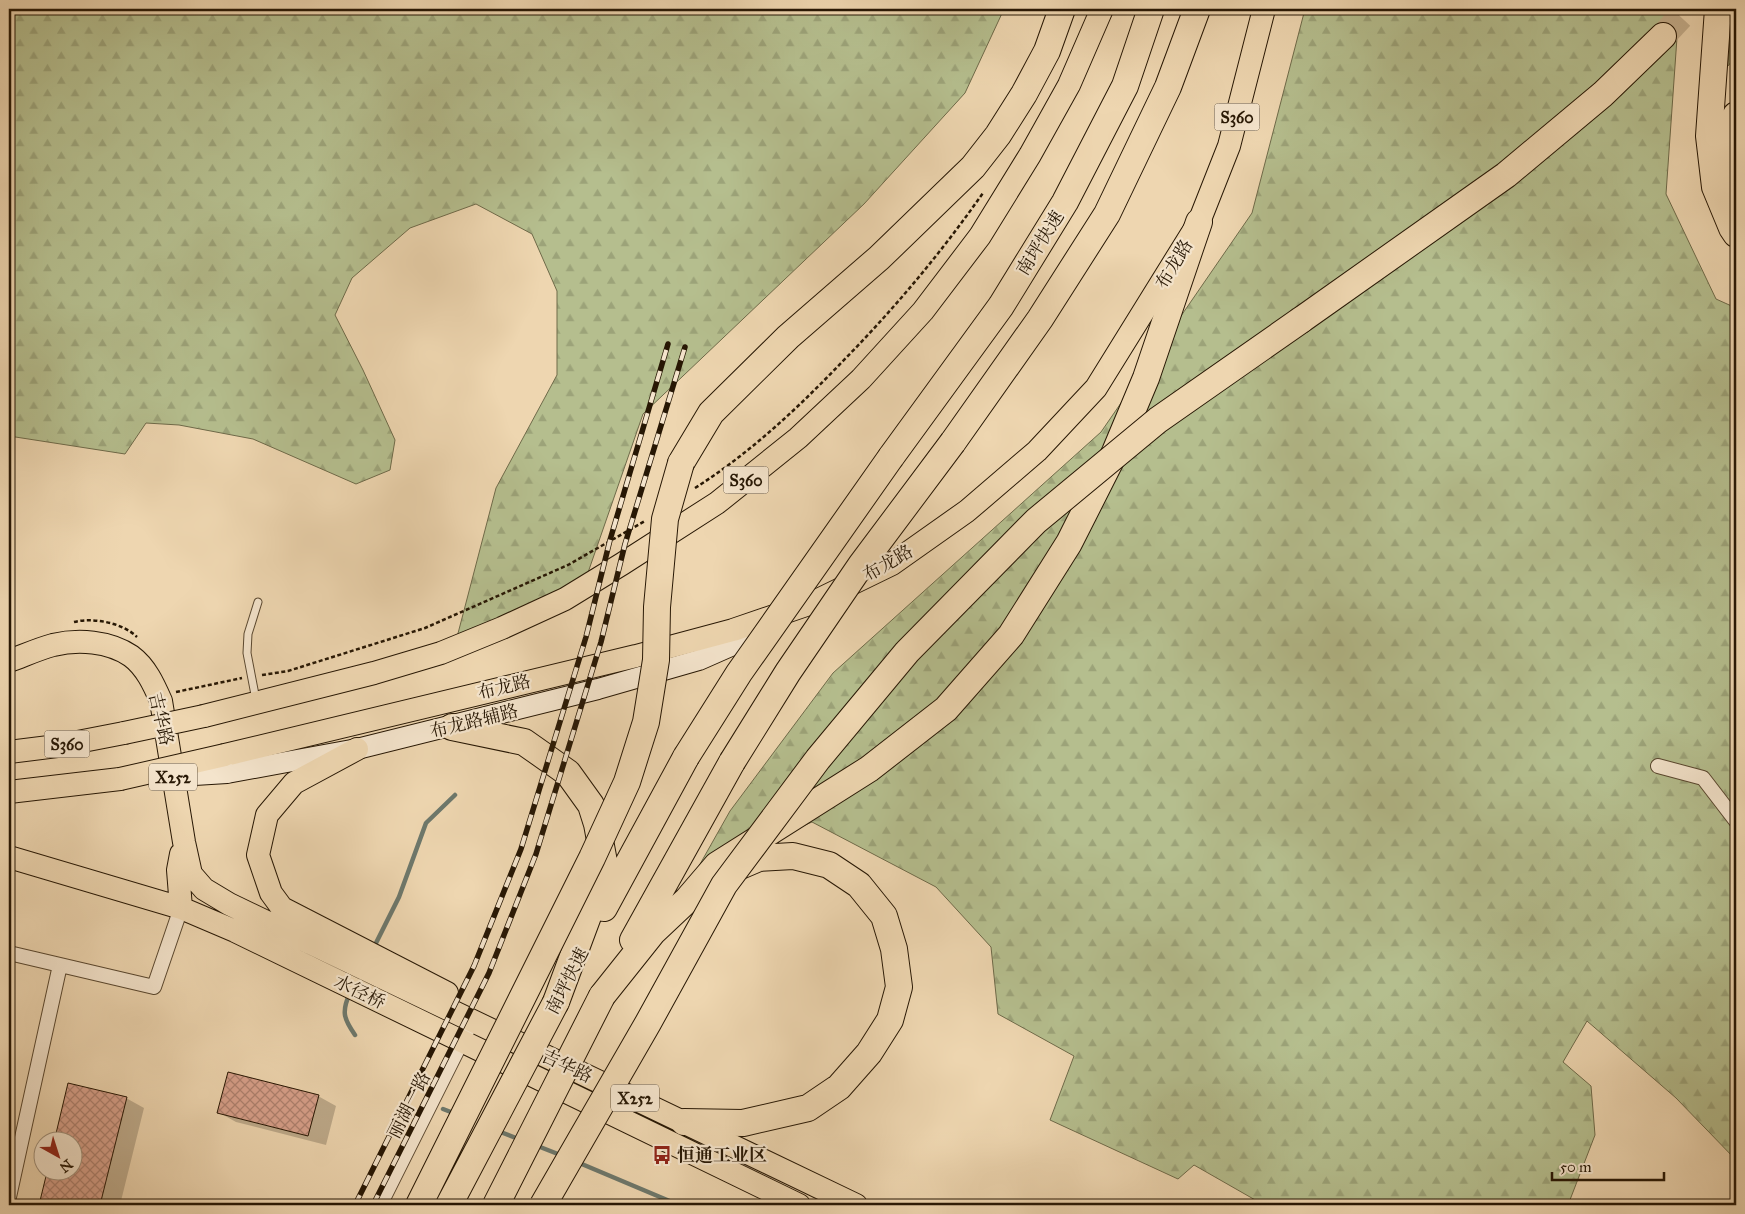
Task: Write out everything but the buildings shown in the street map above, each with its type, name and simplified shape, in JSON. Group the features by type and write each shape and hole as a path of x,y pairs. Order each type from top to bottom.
{"highway":[{"path":"419,1205 592,858 627,782 647,713 656,660 658,590 665,519 681,464 711,413 788,337 879,258 973,167 998,135 1024,94 1047,51 1062,9"},
{"name":"南坪快速","path":"449,1205 630,858 686,757 739,673 891,457 1001,306 1065,202 1125,86 1151,9"},
{"path":"496,1205 602,996 732,762 788,672 861,564 953,442 1040,319 1107,214 1168,87 1197,9"},
{"path":"1718,9 1709,136 1716,188 1736,234"},
{"path":"543,1205 648,1023 724,885 818,759 906,652 1036,521 1158,420 1506,175 1603,94 1663,36"},
{"path":"1736,115 1730,145 1736,182"},
{"path":"602,996 653,932 687,900 717,865 869,769 946,709 1011,635 1069,543 1115,452 1146,378 1199,222"},
{"path":"452,727 524,742 568,773 591,805 597,824 604,862 602,881 556,1002"},
{"path":"684,1122 743,1123 808,1108 839,1087 869,1053 890,1020 899,987 894,949 884,916 859,886 829,865 793,856 759,858 726,872 687,900"}],"main road":[{"name":"S360","path":"9,752 57,746 204,716 374,673 440,653 502,628 565,599 717,503 798,438 861,379 923,312 980,236 1030,155 1069,85 1102,9"},
{"name":"布龙路","path":"226,764 733,630 812,603 892,564 967,511 1036,452 1096,388 1199,222 1229,146 1264,9"},
{"name":"布龙路辅路","path":"226,764 357,749 452,727 598,689 699,660 742,641 812,603"},
{"name":"吉华路","path":"9,661 53,645 79,641 99,643 119,650 131,656 141,666 152,682 161,701 191,874 204,889 229,904 335,945 416,985 472,1021 856,1205"},
{"path":"335,945 282,908 271,893 258,855 266,815 294,783 357,749"},
{"name":"S360","path":"9,792 226,764"},
{"path":"181,908 178,870 184,842"},
{"name":"X252","path":"9,857 181,908"},
{"name":"水径桥","path":"181,908 235,931 401,1013"},
{"name":"吉华路","path":"401,1013 799,1205"}],"street":[{"path":"1658,766 1703,778 1736,821"},
{"path":"9,953 154,987 181,908"},
{"path":"9,1197 60,965"},
{"name":"丽湖一路","path":"380,1205 472,1021"}],"lane":[{"path":"257,702 247,653 248,634 258,602"}],"green space":[{"path":"9,9 1004,9 965,93 864,204 643,414 583,587 456,641 496,488 557,375 557,291 532,234 476,204 410,228 352,278 335,315 395,440 390,470 356,484 253,439 179,425 146,423 125,454 9,436"},
{"path":"1305,9 1679,9 1666,194 1716,299 1736,308 1736,1160 1676,1098 1587,1021 1563,1062 1591,1086 1595,1135 1568,1205 1264,1205 1194,1165 1178,1179 1050,1120 1074,1056 998,1014 991,947 936,887 812,822 695,873 730,811 833,673 1101,432 1252,213"},
{"path":"1732,9 1736,9 1736,56 1728,66"}],"waterway":[{"path":"373,949 399,897 426,823 455,795"},
{"path":"350,993 345,1005 345,1015 355,1035"},
{"path":"443,1109 456,1114"},
{"path":"498,1131 521,1140"},
{"path":"535,1145 563,1156"},
{"path":"577,1162 679,1205"}],"tunnel":[{"path":"1663,36 1688,9"}],"railway":[{"path":"355,1205 474,966 521,849 586,637 610,540 668,344"},
{"path":"373,1205 489,973 536,854 601,642 625,544 685,347"}],"place":[{"name":"恒通工业区","path":"662,1155"}]}
